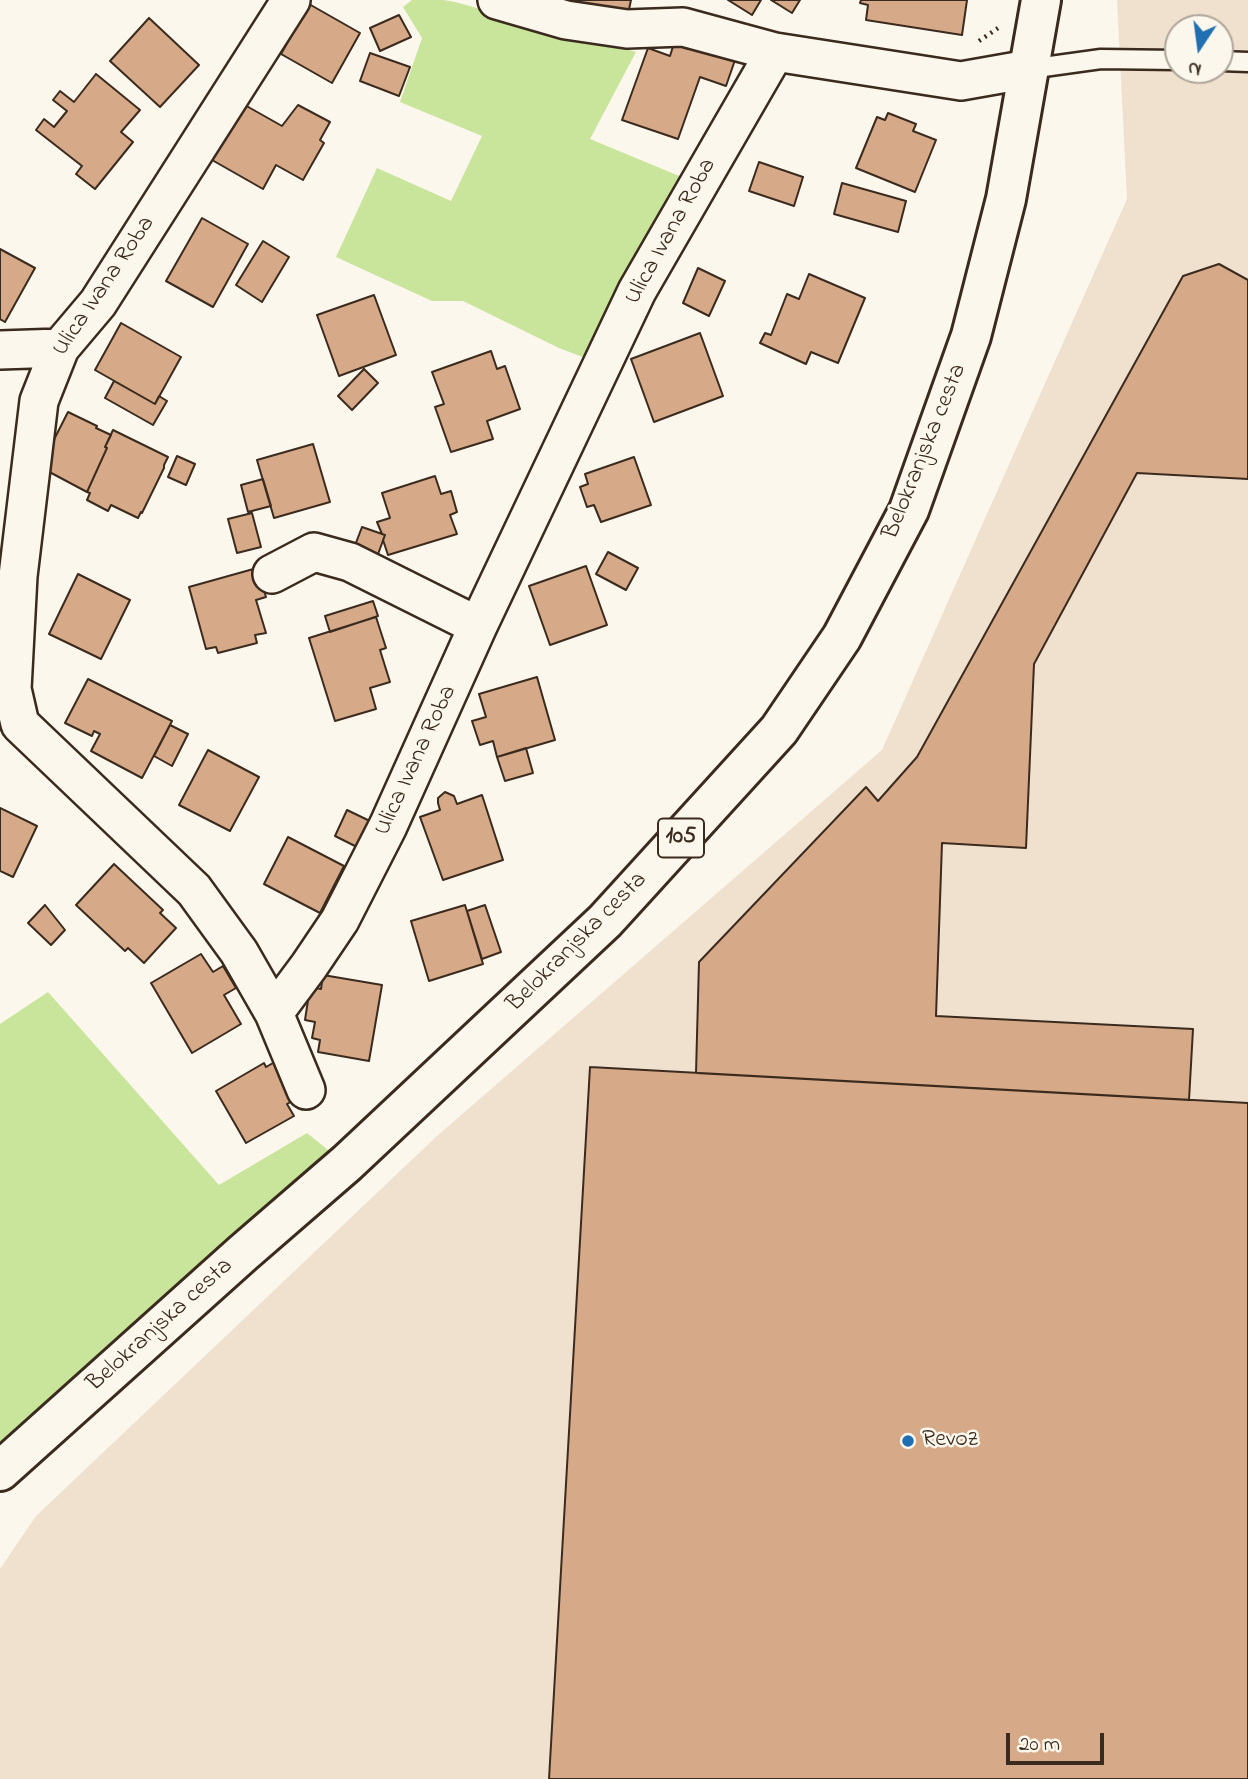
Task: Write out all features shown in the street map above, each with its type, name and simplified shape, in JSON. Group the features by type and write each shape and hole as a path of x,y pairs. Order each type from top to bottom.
{"main road":[{"name":"Belokranjska cesta","path":"0,1471 347,1163 605,921 779,730 842,637 909,510 971,336 1006,199 1041,0"}],"street":[{"name":"Ulica Ivana Roba","path":"290,0 98,303 60,348 39,401 18,576 12,689 20,724 194,890 239,952 274,1013 306,1090"},
{"path":"497,0 566,20 627,29 683,27 775,52 961,81 1030,69"},
{"name":"Ulica Ivana Roba","path":"274,1013 340,920 388,826 478,626 637,291 775,52"},
{"path":"0,351 60,348"},
{"path":"272,575 314,552 350,562 478,626"}],"lane":[{"path":"1030,69 1101,60 1164,60"}],"shaded area":[{"name":"Revoz","path":"1117,0 1248,0 1248,1779 0,1779 0,1569 36,1516 437,1136 882,750 1127,199"}],"green space":[{"path":"412,0 455,2 636,52 590,139 684,178 588,359 559,348 463,301 432,301 336,257 377,168 451,201 482,136 400,102 422,38 403,7"},
{"path":"48,992 219,1185 307,1133 333,1154 0,1464 0,1024"}],"building":[{"path":"563,0 631,0 628,14"},
{"path":"728,0 761,0 752,15"},
{"path":"771,0 800,0 792,13"},
{"path":"861,0 967,0 962,35 866,20 868,5 860,3"},
{"path":"309,4 360,33 332,83 281,54"},
{"path":"399,15 411,37 380,51 370,28"},
{"path":"149,18 199,65 160,107 110,61"},
{"path":"675,40 735,60 726,86 700,77 678,139 622,120 648,48 670,56"},
{"path":"370,53 410,67 399,96 360,81"},
{"path":"96,74 140,110 121,132 133,142 95,189 76,174 82,166 36,130 44,119 54,127 67,111 53,100 60,91 74,102"},
{"path":"243,104 282,126 298,105 330,122 320,140 324,143 303,180 276,165 263,189 212,160"},
{"path":"888,113 916,124 913,131 936,140 915,192 856,168 877,117 885,120"},
{"path":"759,162 803,177 794,206 749,191"},
{"path":"842,183 906,201 898,232 834,214"},
{"path":"202,218 248,244 213,307 166,281"},
{"path":"263,241 289,257 262,302 236,285"},
{"path":"0,249 35,268 5,322 0,319"},
{"path":"1219,264 1248,280 1248,479 1137,473 1034,664 1026,848 942,843 936,1016 1193,1029 1189,1100 696,1073 699,962 866,787 878,801 917,757 1183,276"},
{"path":"698,268 725,281 709,316 683,303"},
{"path":"809,274 865,298 838,363 811,352 806,364 760,343 765,333 771,335 787,294 799,299"},
{"path":"374,295 396,355 339,376 317,315"},
{"path":"121,323 181,357 155,404 95,370"},
{"path":"700,333 723,396 654,422 631,359"},
{"path":"491,351 497,369 505,366 520,409 487,421 493,439 451,452 435,407 444,404 432,372"},
{"path":"364,369 378,383 352,410 338,396"},
{"path":"114,381 155,404 159,396 167,401 153,425 105,398"},
{"path":"68,412 111,435 87,492 40,467"},
{"path":"113,430 168,457 138,518 111,505 108,511 87,500 90,493 87,492"},
{"path":"313,444 330,502 274,518 257,460"},
{"path":"177,456 195,464 186,485 168,477"},
{"path":"634,457 651,505 601,522 594,505 587,507 580,487 588,484 585,474"},
{"path":"435,476 441,494 451,491 457,512 450,515 457,534 388,555 383,540 385,535 377,522 390,518 382,493"},
{"path":"263,479 271,506 248,512 241,485"},
{"path":"252,513 261,547 237,553 228,519"},
{"path":"362,527 385,535 377,557 354,548"},
{"path":"608,552 638,568 626,590 596,574"},
{"path":"586,566 607,625 550,645 529,586"},
{"path":"257,568 266,597 256,600 266,633 255,635 257,643 218,653 216,647 206,649 189,587"},
{"path":"78,574 130,600 101,659 49,634"},
{"path":"373,601 378,616 330,632 325,616"},
{"path":"376,617 386,648 380,650 390,682 370,688 376,709 335,721 309,638"},
{"path":"537,677 555,740 497,757 493,741 480,745 472,721 486,717 479,694"},
{"path":"88,679 172,721 142,778 91,751 100,734 94,731 92,736 65,723"},
{"path":"170,725 188,734 172,766 154,756"},
{"path":"526,748 533,773 505,781 497,757"},
{"path":"208,750 259,777 230,831 179,805"},
{"path":"445,792 454,796 457,804 482,795 503,860 443,880 420,817 440,810 438,798"},
{"path":"0,808 37,826 13,877 0,871"},
{"path":"347,810 374,823 361,849 335,836"},
{"path":"288,837 344,866 320,913 264,884"},
{"path":"114,864 163,910 160,913 176,928 144,963 128,948 125,951 76,905"},
{"path":"45,905 65,930 51,945 28,923"},
{"path":"465,905 483,964 429,981 411,921"},
{"path":"485,905 501,952 482,959 467,911"},
{"path":"201,954 213,972 223,966 236,988 224,995 241,1024 192,1053 151,983"},
{"path":"323,975 382,985 369,1061 318,1052 320,1040 312,1038 315,1022 305,1020 310,987 321,989"},
{"path":"280,1059 301,1096 287,1104 294,1116 246,1143 216,1091 264,1063 266,1067"},
{"name":"Revoz","path":"590,1067 1248,1103 1248,1779 549,1779"}],"place":[{"name":"Revoz","path":"908,1441"}]}
